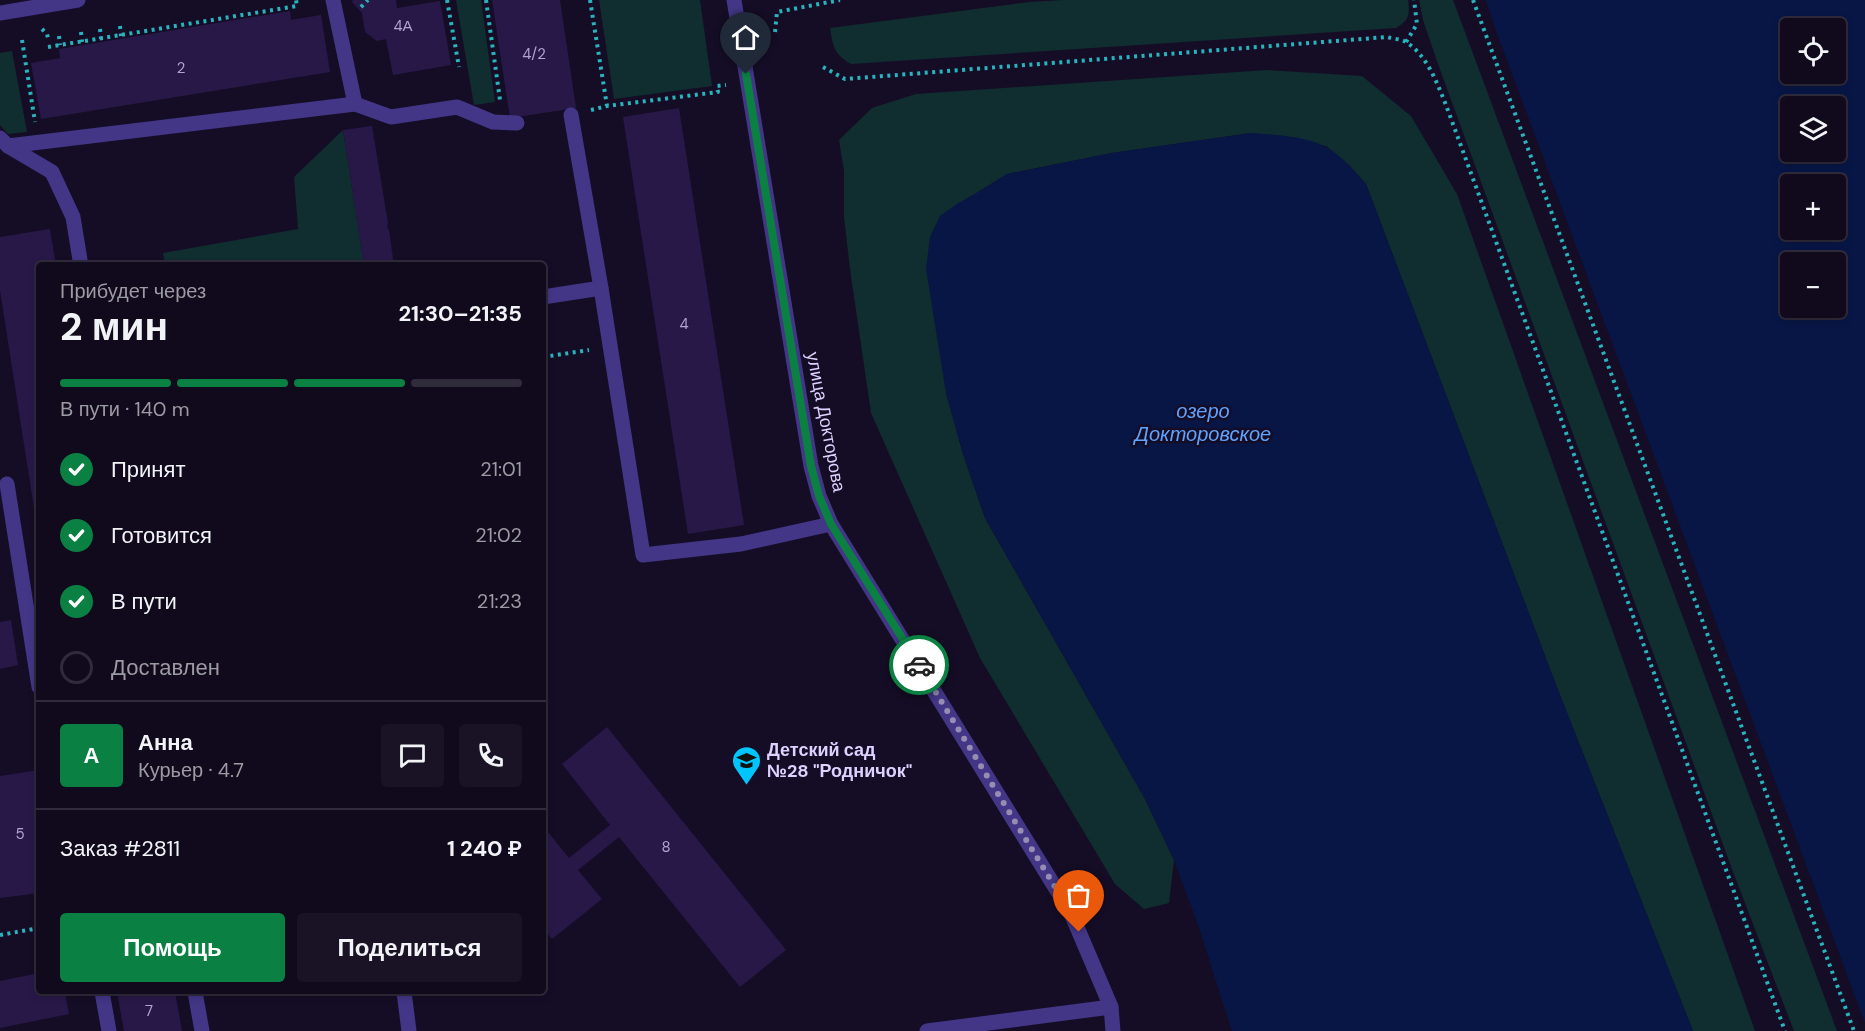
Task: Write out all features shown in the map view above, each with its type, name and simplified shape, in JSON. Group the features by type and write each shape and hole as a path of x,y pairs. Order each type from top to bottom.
{"street":[{"path":"0,13 78,0"},
{"path":"333,0 355,104"},
{"name":"улица Докторова","path":"734,0 811,466 819,496 831,524 1071,913 1111,1007 1113,1031"},
{"path":"4,142 38,143 355,104 392,117 457,107 492,122 510,123"},
{"path":"571,116 611,346 643,555 741,544 831,524"},
{"path":"4,142 52,172 73,217 80,262"},
{"path":"546,297 601,288"},
{"path":"7,484 36,668"},
{"path":"102,994 109,1031"},
{"path":"195,994 201,1031"},
{"path":"404,994 409,1031"},
{"path":"927,1031 1111,1007"}],"path":[{"path":"48,47 297,6 296,0"},
{"path":"361,8 367,0"},
{"path":"447,0 459,67"},
{"path":"486,0 510,123"},
{"path":"590,0 607,106"},
{"path":"775,32 777,12 840,0"},
{"path":"1406,42 1417,24 1414,0"},
{"path":"1473,0 1854,1031"},
{"path":"38,25 48,38"},
{"path":"120,26 121,36"},
{"path":"100,29 101,39"},
{"path":"81,32 82,42"},
{"path":"59,36 60,45"},
{"path":"823,67 845,78 1387,37 1406,42 1421,56 1435,79 1446,105 1785,1031"},
{"path":"22,40 38,143"},
{"path":"571,116 607,106 718,92 717,86 747,82"},
{"path":"546,357 611,346"},
{"path":"0,935 36,929"}],"green space":[{"path":"456,0 481,0 495,102 474,105"},
{"path":"599,0 700,0 712,86 614,99"},
{"path":"1064,0 1408,0 1409,10 1406,20 1396,28 851,64 835,49 830,28 1029,2"},
{"path":"1419,0 1453,0 1837,1031 1794,1031 1732,869 1438,64 1423,20"},
{"path":"12,51 27,132 8,134 0,125 0,53"},
{"path":"1267,70 1362,76 1411,116 1457,194 1755,1031 1693,1031 1558,690 1366,184 1349,165 1326,146 1251,133 1112,153 1007,174 957,204 946,393 963,454 985,518 1145,799 1174,860 1169,903 1144,909 1115,884 980,658 871,413 850,269 844,217 844,171 839,140 872,108 916,94"},
{"path":"343,130 364,262 164,262 163,253 298,229 294,177"}],"water":[{"path":"1486,0 1865,0 1865,1023 1498,36"},
{"name":"озеро Докторовское","path":"1251,133 1279,135 1315,142 1330,149 1341,158 1366,184 1558,690 1693,1031 1232,1031 1198,925 1174,860 1145,799 985,518 963,454 946,393 926,269 930,237 940,216 1007,174 1112,153"}],"building":[{"path":"353,0 396,0 397,8 440,1 451,65 393,75 386,39 377,41 365,32 362,13 352,2"},
{"path":"492,0 560,0 576,108 510,118"},
{"path":"290,11 291,20 321,15 330,72 41,119 31,63 60,58 59,49"},
{"path":"679,108 744,525 688,534 623,117"},
{"path":"372,126 393,262 363,262 343,130"},
{"path":"50,229 55,262 36,262 36,521 0,290 0,237"},
{"path":"11,620 18,665 0,669 0,622"},
{"path":"607,727 786,950 740,987 619,837 578,870 602,899 552,939 546,932 546,830 569,858 610,825 562,764"},
{"path":"36,770 36,893 0,898 0,776"},
{"path":"36,974 36,994 65,994 69,1014 0,1028 0,981"},
{"path":"117,994 175,994 182,1031 124,1031"}],"way so far":[{"path":"919,665 1071,913 1079,932"}],"place":[{"name":"Детский сад №28 \"Родничок\"","path":"746,786"}],"route":[{"path":"746,74 811,466 819,496 831,524 919,665"}]}
